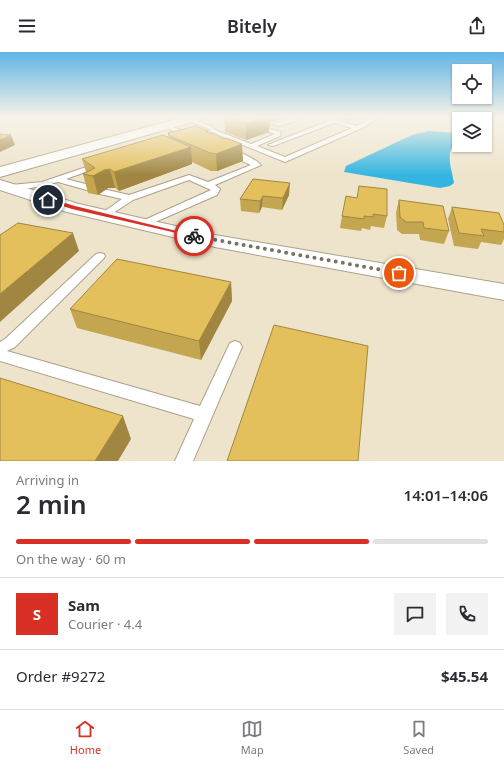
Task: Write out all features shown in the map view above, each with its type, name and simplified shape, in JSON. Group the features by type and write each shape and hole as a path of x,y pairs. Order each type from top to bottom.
{"street":[{"path":"4,181 136,136"},
{"path":"4,181 74,208 215,240 504,292"}],"lane":[{"path":"177,141 194,138 190,136"},
{"path":"226,136 285,160 340,136"},
{"path":"248,145 268,136"},
{"path":"259,149 294,136"},
{"path":"209,185 257,165 224,150"},
{"path":"4,181 43,184 108,162"},
{"path":"104,215 130,198 189,177 216,189 214,193 143,224"},
{"path":"56,179 130,198"},
{"path":"0,348 10,343 100,256"},
{"path":"184,461 235,347"},
{"path":"0,355 205,415"}],"water":[{"path":"410,136 452,136 450,165 454,183 450,186 440,188 344,172 346,166"}],"building":[{"path":"0,136 9,136 0,140"},
{"path":"159,136 166,136 191,147 114,172 110,169 104,170 93,176 83,174 95,168 82,159"},
{"path":"171,136 219,136 223,139 226,138 242,144 216,154 210,153"},
{"path":"253,179 290,183 283,198 263,196 260,201 240,199"},
{"path":"359,186 387,189 387,216 373,214 373,217 364,216 364,219 342,216 346,196 357,198"},
{"path":"399,200 443,206 449,231 424,228 423,222 406,222 400,217"},
{"path":"452,207 499,213 504,225 504,232 481,229 484,236 459,233"},
{"path":"18,223 73,233 0,294 0,235"},
{"path":"117,259 231,282 199,341 70,309"},
{"path":"274,325 368,346 358,461 227,461"},
{"path":"0,378 123,416 95,461 0,461"}],"way so far":[{"path":"194,236 399,273"}],"route":[{"path":"48,200 74,208 194,236"}]}
